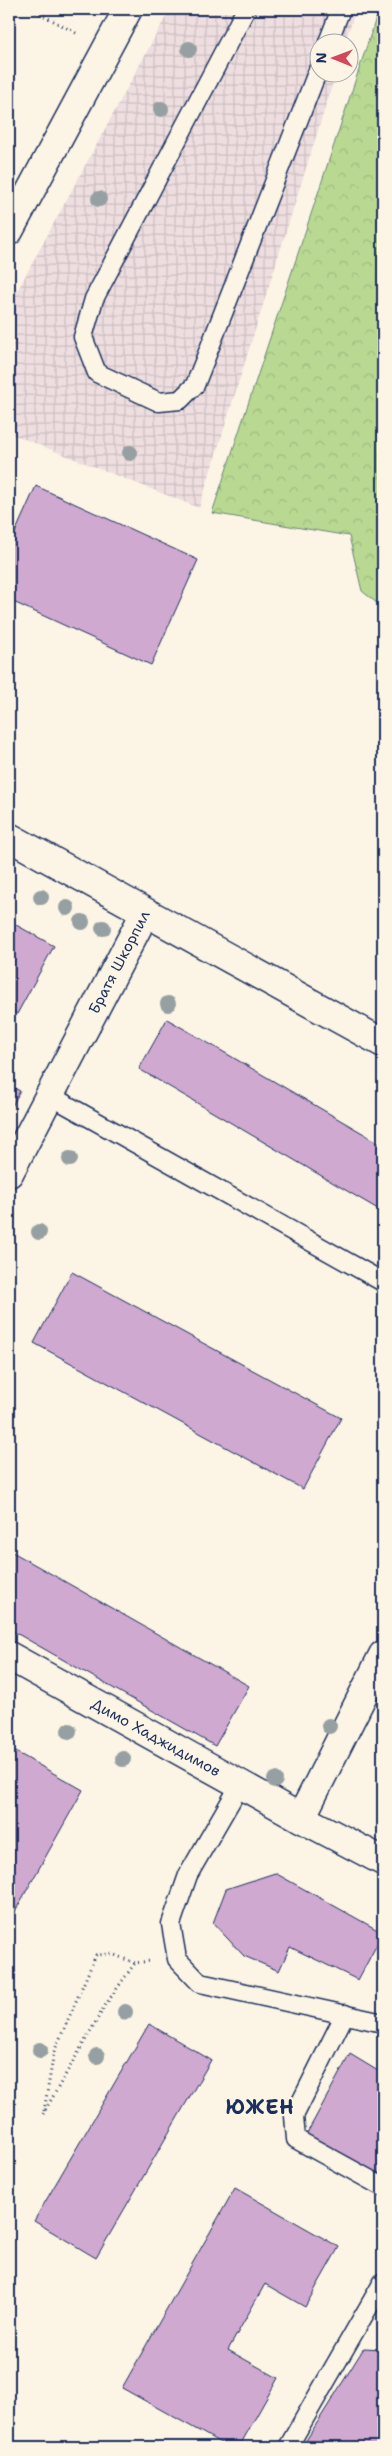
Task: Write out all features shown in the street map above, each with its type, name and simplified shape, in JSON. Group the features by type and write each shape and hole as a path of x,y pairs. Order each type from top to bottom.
{"street":[{"path":"9,231 128,9"},
{"path":"9,837 145,913"},
{"name":"Братя Шкорпил","path":"9,1173 145,913 383,1043"},
{"path":"301,1818 383,1655"},
{"name":"Димо Хаджидимов","path":"9,1656 240,1785 383,1861"}],"lane":[{"path":"246,9 94,299 83,337 97,373 159,402 180,400 195,385 313,82"},
{"path":"332,32 342,9"},
{"path":"49,1095 383,1282"},
{"path":"240,1785 188,1875 171,1924 177,1959 200,1983 383,2023"},
{"path":"345,2014 294,2116 296,2139 383,2187"},
{"path":"288,2447 383,2282"}],"path":[{"path":"31,9 107,50"},
{"path":"136,1963 106,2004 43,2114 54,2052 96,1955 112,1954 136,1963 177,1959"}],"shaded area":[{"path":"170,9 356,9 348,32 310,32 310,82 333,82 199,508 9,433 9,306"}],"green space":[{"path":"379,9 383,9 383,608 362,591 349,536 212,513 355,82 360,82 360,66"}],"building":[{"path":"36,486 198,560 151,665 9,600 9,546"},
{"path":"9,921 54,946 17,1014 9,1009"},
{"path":"167,1019 383,1145 383,1212 139,1069"},
{"path":"9,1085 20,1091 9,1112"},
{"path":"72,1272 341,1418 303,1489 34,1343"},
{"path":"9,1550 249,1686 215,1746 9,1629"},
{"path":"9,1748 83,1790 9,1922"},
{"path":"275,1873 383,1933 358,1980 290,1947 279,1971 244,1956 213,1923 226,1889"},
{"path":"149,2024 211,2060 96,2258 34,2221"},
{"path":"350,2054 383,2074 383,2180 306,2135"},
{"path":"235,2188 339,2247 305,2307 265,2284 228,2350 278,2378 239,2447 228,2447 122,2388"},
{"path":"364,2348 383,2349 383,2447 302,2447"}],"district":[{"name":"ЮЖЕН","path":"260,2107"}]}
